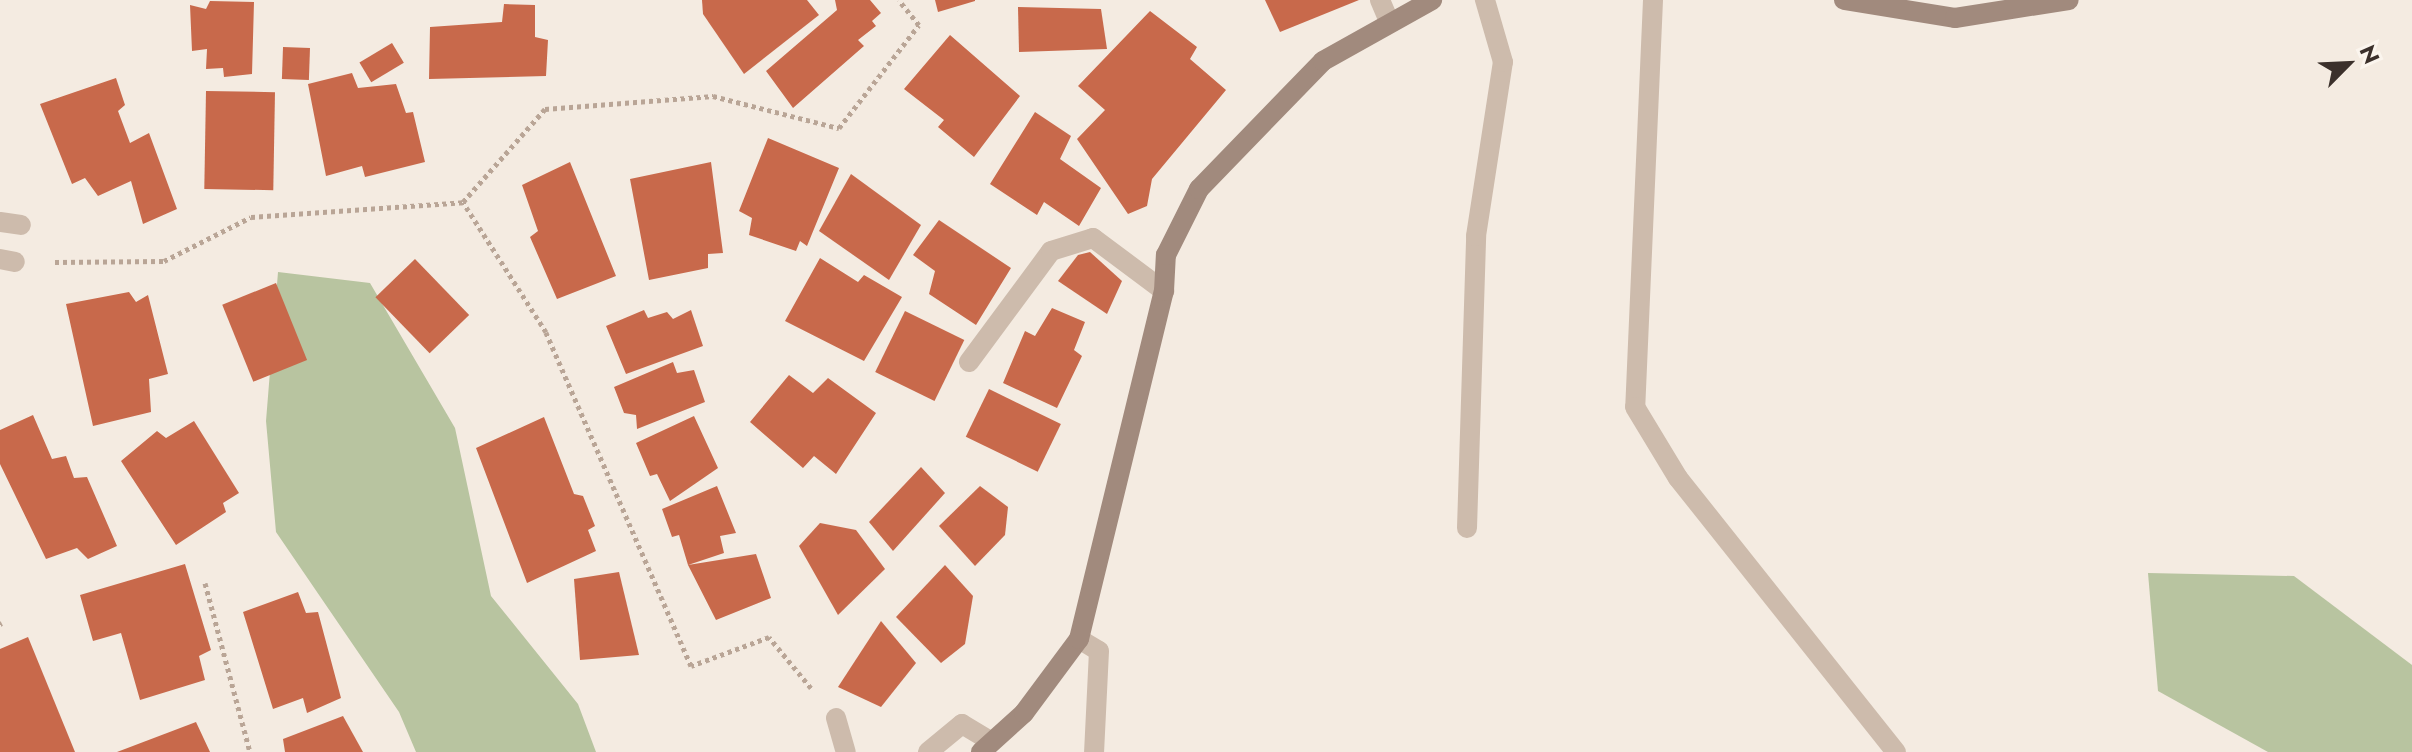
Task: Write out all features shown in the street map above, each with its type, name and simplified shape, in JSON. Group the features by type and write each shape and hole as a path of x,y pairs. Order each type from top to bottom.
{"street":[{"path":"1380,0 1390,23"},
{"path":"928,752 962,724 986,747 1024,713 1079,639 1164,291 1166,255 1199,189 1323,61 1432,0"},
{"path":"1467,528 1476,236 1503,62 1485,0"},
{"path":"1653,0 1635,407 1678,478 1896,752"},
{"path":"1844,0 1969,8 2069,0"},
{"path":"0,222 21,225"},
{"path":"969,362 1051,251 1093,238 1164,291"},
{"path":"1079,639 1099,651 1094,752"},
{"path":"836,718 846,752"}],"path":[{"path":"8,260 164,261 251,217 463,202 545,109 713,96 839,128 919,25 899,0"},
{"path":"463,202 546,332 691,666 769,637 836,718"},
{"path":"205,583 250,752"}],"green space":[{"path":"278,272 370,283 455,428 491,596 578,704 596,752 416,752 399,712 276,532 266,421"},
{"path":"2148,573 2294,576 2412,665 2412,752 2268,752 2158,691"}],"building":[{"path":"702,0 807,0 819,15 744,74 703,14"},
{"path":"835,0 870,0 881,13 872,21 876,26 858,40 864,46 793,108 766,71 837,10"},
{"path":"935,0 975,0 975,1 938,12"},
{"path":"1265,0 1359,0 1280,32"},
{"path":"210,1 254,2 252,74 224,77 223,68 206,69 207,49 192,51 190,5 206,9"},
{"path":"504,4 535,5 535,37 548,40 546,76 429,79 430,27 502,22"},
{"path":"1018,7 1101,9 1107,49 1019,52"},
{"path":"1150,11 1197,47 1190,59 1226,90 1152,179 1147,206 1128,214 1077,139 1105,110 1078,86"},
{"path":"950,35 1020,96 974,157 938,127 944,120 904,89"},
{"path":"392,43 404,63 371,82 359,63"},
{"path":"283,47 310,48 309,80 282,79"},
{"path":"352,73 358,88 396,84 406,113 413,112 425,162 365,177 362,166 326,176 308,84"},
{"path":"116,78 125,105 118,111 130,143 149,133 177,209 143,224 131,181 98,196 85,178 72,184 40,104"},
{"path":"206,91 275,92 273,190 204,189"},
{"path":"1035,112 1071,136 1060,159 1101,188 1079,226 1044,202 1037,215 990,184"},
{"path":"768,138 839,168 807,246 800,241 796,251 749,235 752,218 739,211"},
{"path":"570,162 616,276 557,299 530,237 538,231 522,185"},
{"path":"711,162 723,253 708,254 708,268 649,280 630,179"},
{"path":"851,174 921,225 889,280 819,231"},
{"path":"939,220 1011,268 976,325 929,294 935,271 913,255"},
{"path":"1090,252 1122,281 1107,314 1058,281 1078,255"},
{"path":"820,258 858,282 864,275 902,297 864,361 785,321"},
{"path":"415,259 469,315 430,353 375,297"},
{"path":"276,283 307,360 253,382 222,305"},
{"path":"129,292 136,302 148,295 168,374 149,379 151,412 93,426 66,304"},
{"path":"1052,308 1085,322 1074,350 1082,356 1057,408 1003,383 1025,331 1035,336"},
{"path":"644,310 648,318 667,312 673,319 691,310 703,346 626,374 606,326"},
{"path":"905,311 964,340 935,401 875,372"},
{"path":"673,362 677,373 694,370 705,402 637,429 636,415 624,413 614,387"},
{"path":"789,375 813,393 828,378 876,413 836,474 814,456 803,468 750,422"},
{"path":"989,389 1061,424 1038,472 966,437"},
{"path":"33,415 52,459 66,456 74,478 87,477 117,546 88,559 77,548 46,559 0,464 0,430"},
{"path":"694,416 718,468 670,501 657,474 650,476 636,443"},
{"path":"544,417 574,494 583,496 595,526 588,530 596,551 527,583 476,448"},
{"path":"194,421 239,493 223,503 226,512 176,545 121,461 157,431 166,438"},
{"path":"921,467 945,493 893,551 869,522"},
{"path":"717,486 736,533 720,536 724,553 688,565 679,535 672,537 662,509"},
{"path":"980,486 1008,507 1005,535 975,566 939,526"},
{"path":"820,523 856,530 885,569 838,615 799,546"},
{"path":"756,554 771,598 716,620 688,565"},
{"path":"185,564 211,650 199,656 205,680 140,700 121,633 93,641 80,595"},
{"path":"945,565 973,596 965,644 941,663 896,617"},
{"path":"619,572 639,655 580,660 574,579"},
{"path":"298,592 306,613 318,612 341,698 307,713 303,698 273,709 243,612"},
{"path":"881,621 916,663 881,707 838,687"},
{"path":"28,637 75,752 0,752 0,649"},
{"path":"343,716 363,752 285,752 283,739"},
{"path":"196,722 210,752 117,752"}]}
